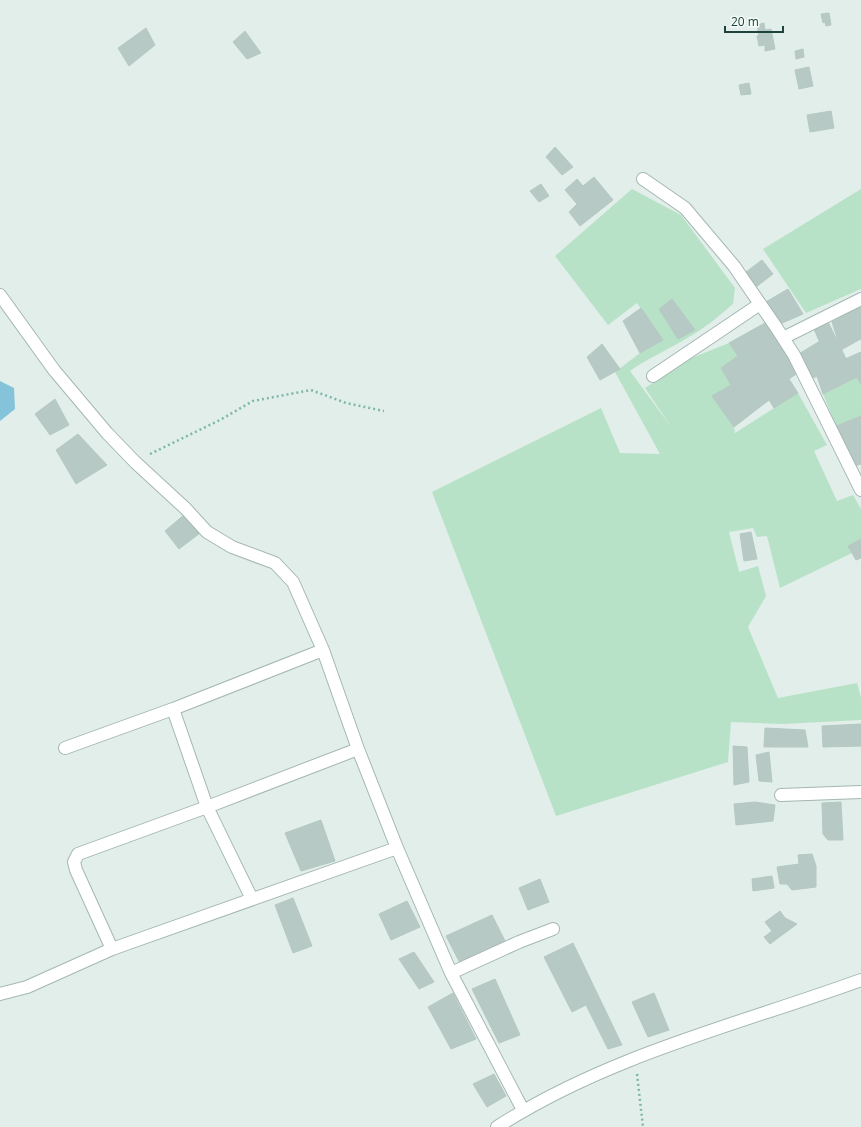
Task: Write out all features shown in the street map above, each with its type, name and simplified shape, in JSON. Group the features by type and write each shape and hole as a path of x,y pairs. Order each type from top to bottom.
{"street":[{"path":"643,179 685,208 734,266 794,355 859,482"},
{"path":"0,295 54,370 107,433 135,462 186,509 207,532 232,547 275,563 293,582 323,650 358,749 451,973 524,1110"},
{"path":"783,338 861,298"},
{"path":"653,376 760,304"},
{"path":"65,748 174,709 323,650"},
{"path":"174,709 206,807 252,899"},
{"path":"112,949 76,870 74,862 78,854 358,749"},
{"path":"781,794 861,792"},
{"path":"0,994 27,987 112,949 398,848"},
{"path":"451,973 519,942 554,929"},
{"path":"496,1127 524,1110 584,1079 635,1058 861,980"}],"path":[{"path":"135,462 220,420 253,401 311,390 346,403 384,411"},
{"path":"635,1058 643,1127"}],"green space":[{"path":"632,189 681,215 735,288 733,304 712,322 630,371 672,428 645,388 689,359 729,343 738,356 721,368 731,385 713,396 734,427 735,433 798,393 827,445 814,451 837,501 853,495 861,509 861,539 848,546 852,553 780,588 767,536 757,537 753,528 729,532 739,572 758,566 766,596 748,627 778,698 857,683 861,698 861,720 783,724 731,722 728,762 556,816 432,492 601,408 620,453 660,454 615,372 640,353 663,340 637,303 608,325 555,256","holes":["672,299 695,330 678,339 659,309"]},
{"path":"861,189 861,289 806,313 763,249"},
{"path":"857,377 861,384 861,416 836,426 823,394"}],"water":[{"path":"0,381 14,388 15,409 0,421"}],"building":[{"path":"829,13 831,25 826,26 825,22 823,23 821,14"},
{"path":"764,23 765,30 771,29 775,49 765,51 765,45 759,46 757,25"},
{"path":"146,28 155,45 129,66 118,48"},
{"path":"245,31 261,53 247,59 233,42"},
{"path":"803,49 804,57 796,59 795,51"},
{"path":"809,67 813,86 799,89 795,70"},
{"path":"749,83 751,94 741,95 739,85"},
{"path":"831,111 834,128 810,132 807,115"},
{"path":"555,147 573,167 562,175 546,157"},
{"path":"594,177 613,200 580,226 569,212 577,204 565,190 577,179 583,186"},
{"path":"541,184 549,196 539,202 530,191"},
{"path":"762,260 773,274 756,287 746,272"},
{"path":"788,289 803,314 780,324 764,303"},
{"path":"672,299 695,330 678,339 659,309"},
{"path":"861,307 861,339 857,341 844,315"},
{"path":"641,308 663,340 640,353 623,321"},
{"path":"844,315 857,341 841,350 832,322"},
{"path":"828,322 838,342 823,350 814,329"},
{"path":"765,323 799,372 789,379 798,393 774,408 769,400 734,427 712,396 731,385 721,368 738,356 729,343"},
{"path":"820,341 823,350 838,342 848,363 810,379 797,355"},
{"path":"602,344 620,369 600,380 587,357"},
{"path":"861,352 861,373 855,375 845,359"},
{"path":"848,363 857,377 823,394 817,376"},
{"path":"861,373 861,384 855,375"},
{"path":"55,399 69,425 50,435 35,414"},
{"path":"861,416 861,464 851,467 836,426"},
{"path":"78,434 107,465 76,484 56,450"},
{"path":"185,514 200,533 179,549 165,531"},
{"path":"751,532 757,559 744,561 740,534"},
{"path":"861,539 861,558 856,560 848,546"},
{"path":"861,724 861,746 823,747 822,726"},
{"path":"765,728 805,730 808,747 764,747"},
{"path":"733,746 747,747 749,782 734,785"},
{"path":"769,752 772,782 759,781 756,755"},
{"path":"755,802 775,805 773,821 736,825 734,804"},
{"path":"841,802 843,840 828,840 823,834 822,803"},
{"path":"321,820 335,861 301,871 285,833"},
{"path":"812,854 816,866 816,887 792,890 787,884 780,884 777,867 799,864 798,855"},
{"path":"772,876 774,888 753,891 752,879"},
{"path":"540,879 549,902 528,910 519,888"},
{"path":"293,898 312,946 293,953 275,905"},
{"path":"407,901 420,927 391,940 379,914"},
{"path":"780,911 785,918 797,924 770,944 764,937 772,931 765,922"},
{"path":"492,915 505,941 461,965 446,936"},
{"path":"573,943 622,1045 608,1049 586,1005 572,1012 544,957"},
{"path":"414,952 434,982 419,989 399,959"},
{"path":"495,979 520,1035 499,1043 472,989"},
{"path":"453,993 476,1039 451,1049 428,1007"},
{"path":"654,993 669,1030 648,1037 632,1002"},
{"path":"494,1074 506,1096 487,1107 473,1084"}]}
